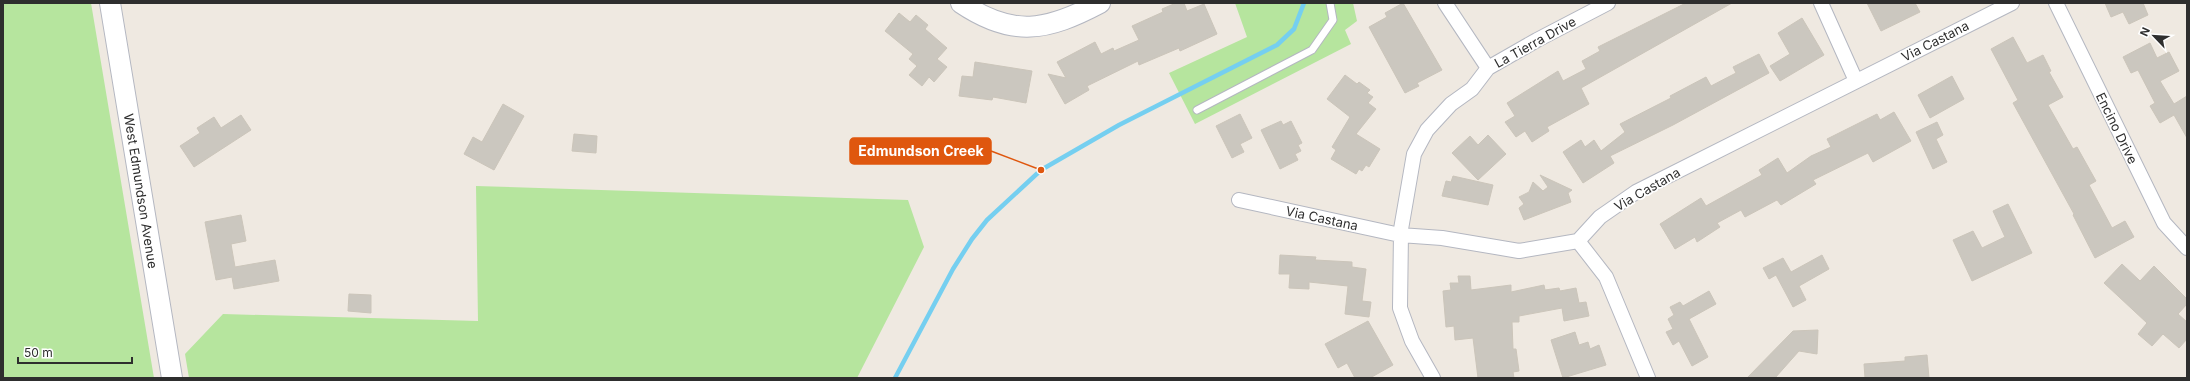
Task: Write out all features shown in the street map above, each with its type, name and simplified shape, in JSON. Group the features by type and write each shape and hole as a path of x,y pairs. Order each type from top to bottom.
{"street":[{"name":"West Edmundson Avenue","path":"110,3 172,378"},
{"path":"961,3 981,16 1005,25 1032,27 1071,19 1100,3"},
{"path":"1445,3 1488,68"},
{"name":"La Tierra Drive","path":"1433,378 1412,341 1400,308 1401,234 1414,154 1427,130 1451,104 1472,89 1488,68 1608,3"},
{"path":"1821,3 1856,81"},
{"name":"Via Castana","path":"1239,200 1401,234 1442,238 1519,251 1578,240 1600,217 1636,192 2012,3"},
{"name":"Encino Drive","path":"2056,3 2164,223 2187,248"},
{"path":"1578,240 1606,277 1648,378"}],"lane":[{"path":"1197,110 1312,50 1333,20 1330,3"}],"green space":[{"path":"3,3 91,3 154,378 3,378"},
{"path":"1235,3 1353,3 1357,21 1345,30 1351,44 1195,124 1169,73 1247,37"},
{"path":"476,186 908,200 924,247 857,378 189,378 185,354 223,314 478,321"}],"building":[{"path":"1176,3 1184,3 1187,11 1204,4 1217,34 1180,51 1179,48 1139,65 1138,61 1087,86 1089,90 1065,104 1048,74 1066,78 1057,62 1095,42 1101,54 1113,48 1114,51 1139,40 1132,26 1163,12 1162,9"},
{"path":"1403,3 1442,70 1417,83 1419,86 1405,93 1369,27 1387,17 1385,13"},
{"path":"1686,3 1732,3 1581,88 1589,104 1547,127 1549,131 1532,142 1525,131 1516,137 1505,122 1515,116 1507,103 1558,71 1563,81 1586,69 1582,61 1600,51 1598,47"},
{"path":"1867,3 1915,3 1920,12 1881,31"},
{"path":"2105,3 2143,3 2148,15 2129,24 2123,12 2111,17"},
{"path":"899,13 910,22 916,15 928,25 925,29 947,48 937,59 947,67 934,82 929,77 922,86 909,75 917,66 909,59 913,54 885,31"},
{"path":"1802,18 1824,55 1780,81 1770,66 1790,54 1778,33"},
{"path":"2013,37 2027,63 2043,55 2051,71 2049,72 2063,97 2048,105 2073,149 2077,147 2096,181 2089,185 2112,228 2125,221 2134,237 2095,258 2073,215 2074,214 2013,103 2018,100 1991,49"},
{"path":"2150,43 2157,58 2169,52 2179,71 2160,81 2174,104 2187,96 2187,138 2174,115 2160,123 2150,106 2155,103 2138,70 2131,73 2123,57"},
{"path":"1759,54 1769,73 1673,125 1610,156 1614,163 1583,183 1563,152 1581,140 1585,147 1594,140 1601,151 1625,132 1620,124 1671,98 1670,96 1706,77 1711,86 1736,73 1733,67"},
{"path":"975,62 1032,71 1026,103 993,97 992,100 959,96 962,76 973,77"},
{"path":"1345,75 1357,84 1359,82 1370,90 1367,93 1373,97 1368,103 1376,109 1356,134 1380,149 1369,167 1366,165 1362,171 1359,169 1356,174 1331,159 1336,150 1332,147 1350,117 1327,99"},
{"path":"1952,76 1964,99 1930,118 1918,95"},
{"path":"503,104 524,116 494,170 464,154 473,137 482,142"},
{"path":"1894,112 1911,141 1873,162 1868,153 1813,180 1816,184 1781,205 1777,200 1745,217 1741,210 1717,223 1720,227 1697,242 1695,237 1675,249 1660,224 1701,198 1706,206 1762,175 1759,170 1778,158 1787,173 1811,156 1831,147 1827,139 1877,114 1880,120"},
{"path":"1240,114 1252,138 1240,144 1244,152 1232,158 1216,126"},
{"path":"241,115 251,130 194,167 180,146 200,133 197,128 214,117 221,128"},
{"path":"1281,121 1283,125 1291,121 1302,143 1298,145 1301,151 1295,154 1298,160 1280,169 1261,130"},
{"path":"1937,122 1943,135 1936,139 1947,162 1933,169 1916,132"},
{"path":"574,134 597,136 596,153 572,151"},
{"path":"1488,135 1506,154 1478,180 1452,153 1470,136 1478,145"},
{"path":"1540,175 1572,190 1568,193 1571,202 1524,220 1519,208 1524,204 1519,197 1529,192 1533,182 1543,191 1548,187"},
{"path":"1453,176 1493,185 1488,205 1442,196 1446,181 1451,182"},
{"path":"2008,204 2032,253 1972,281 1953,240 1973,231 1982,248 2005,237 1993,211"},
{"path":"241,215 246,241 231,244 235,267 275,260 279,281 234,289 232,277 216,280 205,222"},
{"path":"1280,255 1316,257 1315,260 1352,262 1352,267 1366,269 1362,301 1371,302 1369,317 1345,314 1348,286 1309,282 1309,289 1289,288 1290,274 1279,274"},
{"path":"1822,255 1829,269 1799,286 1806,300 1793,307 1776,275 1769,279 1763,268 1783,258 1791,272"},
{"path":"2122,264 2140,281 2154,266 2187,299 2187,304 2178,314 2187,322 2187,339 2179,348 2163,334 2152,346 2138,334 2147,323 2104,283"},
{"path":"1458,276 1470,276 1471,290 1511,285 1511,292 1544,285 1545,290 1559,288 1560,291 1576,288 1579,303 1586,302 1589,316 1564,321 1562,308 1519,316 1519,322 1512,322 1513,349 1516,349 1519,371 1513,372 1514,378 1478,378 1473,338 1455,340 1454,326 1446,327 1443,291 1451,290 1450,283 1459,283"},
{"path":"1709,291 1716,304 1689,319 1708,357 1692,366 1679,341 1673,345 1666,332 1673,329 1668,319 1674,315 1670,307 1680,302 1683,306"},
{"path":"349,294 371,295 371,313 348,311"},
{"path":"1368,321 1393,365 1370,378 1355,378 1347,363 1338,368 1325,344"},
{"path":"1818,330 1817,354 1799,351 1775,378 1747,378 1793,331"},
{"path":"1575,332 1579,345 1588,342 1590,349 1599,345 1606,365 1563,378 1551,340"},
{"path":"1927,355 1929,378 1865,378 1864,364 1905,361 1905,357"}],"waterway":[{"path":"895,378 953,269 972,239 987,220 1041,170 1119,125 1277,45 1294,29 1304,3"}],"place":[{"name":"Edmundson Creek","path":"1041,170"}]}
